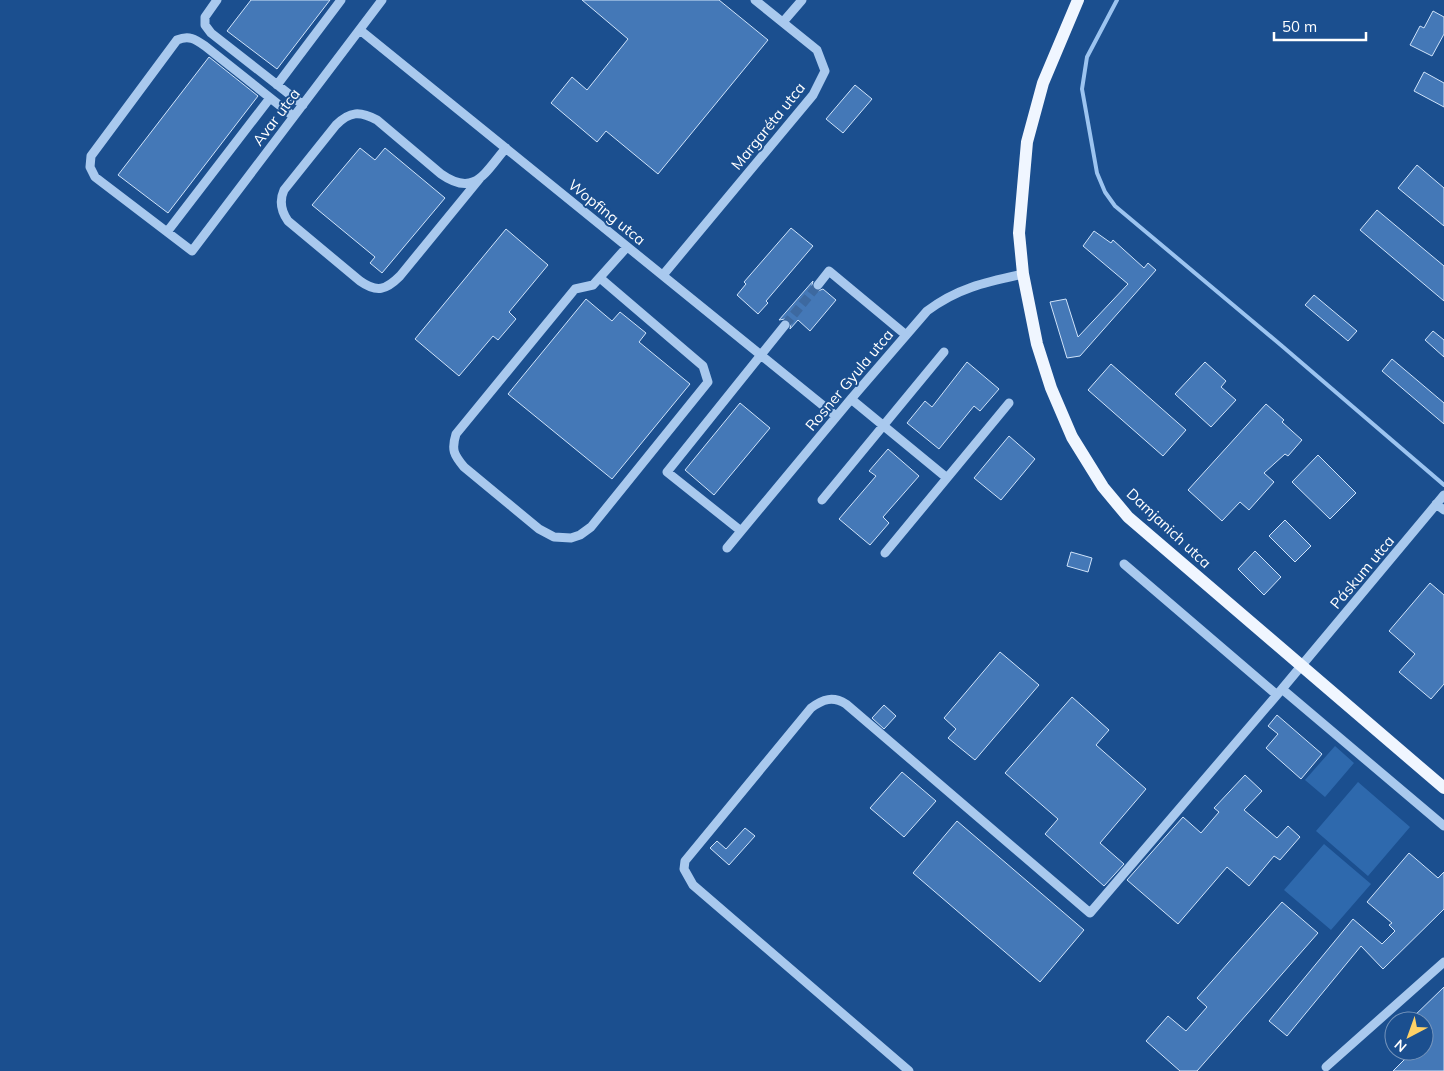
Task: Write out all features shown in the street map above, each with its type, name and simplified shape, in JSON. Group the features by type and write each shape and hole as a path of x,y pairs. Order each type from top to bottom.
{"main road":[{"name":"Damjanich utca","path":"1078,0 1042,83 1027,142 1019,233 1022,274 1037,344 1051,388 1072,436 1103,487 1128,517 1444,788"}],"street":[{"path":"217,0 205,17 205,25 211,33 303,105"},
{"path":"277,84 342,0"},
{"name":"Avar utca","path":"166,232 192,251 382,0"},
{"name":"Margaréta utca","path":"663,275 813,96 825,71 817,50 755,0"},
{"path":"783,22 802,0"},
{"name":"Wopfing utca","path":"360,30 836,416"},
{"path":"270,98 166,232 95,177 90,167 91,156 177,40 184,37 192,38 270,98 293,116"},
{"path":"481,177 474,182 466,184 451,181 377,120 366,114 350,115 343,119 325,139 284,190 281,202 282,209 288,221 360,281 368,286 382,288 390,285 400,276 506,148"},
{"path":"600,278 703,366 708,382 591,527 580,535 571,538 554,537 539,529 464,467 455,456 453,444 456,434 576,289 593,285 628,247"},
{"path":"818,285 829,271 906,335"},
{"name":"Rosner Gyula utca","path":"727,548 836,416 927,311 956,292 1022,274"},
{"path":"741,531 667,472 785,325"},
{"path":"822,500 944,352"},
{"path":"851,399 947,478"},
{"path":"885,553 1009,403"},
{"path":"1440,500 1444,510"},
{"name":"Páskum utca","path":"909,1071 693,885 684,869 685,861 811,708 831,698 838,699 846,704 1090,913 1440,500"},
{"path":"1124,564 1444,826"},
{"path":"1326,1067 1444,962"}],"shaded area":[{"path":"1335,746 1354,763 1325,797 1305,780"},
{"path":"1358,782 1410,827 1368,876 1316,831"},
{"path":"1324,844 1371,884 1331,930 1284,890"}],"building":[{"path":"251,0 330,0 277,69 227,31"},
{"path":"582,0 719,0 768,40 658,174 606,131 597,142 551,103 572,77 587,90 628,39"},
{"path":"1433,11 1444,17 1444,34 1432,56 1410,45 1420,26 1424,28"},
{"path":"209,57 258,96 168,213 118,175"},
{"path":"1424,72 1444,83 1444,107 1414,91"},
{"path":"855,85 872,99 843,133 826,119"},
{"path":"360,148 375,160 385,148 445,198 382,273 370,263 375,257 312,205"},
{"path":"1417,165 1444,188 1444,226 1398,188"},
{"path":"1377,210 1444,266 1444,301 1360,230"},
{"path":"791,228 813,246 766,301 768,303 758,314 737,295 746,284 744,282"},
{"path":"506,229 548,265 509,312 516,319 498,340 493,336 459,376 415,339"},
{"path":"1094,231 1111,243 1113,240 1144,268 1148,263 1156,270 1080,356 1067,358 1050,302 1066,299 1078,337 1128,284 1083,246"},
{"path":"813,281 814,290 823,289 836,300 810,331 798,320 790,329 791,323 789,320 779,320"},
{"path":"1314,295 1357,331 1348,341 1305,305"},
{"path":"586,299 612,321 620,312 646,333 639,342 690,384 612,479 508,394"},
{"path":"1433,331 1444,340 1444,357 1425,340"},
{"path":"1392,359 1444,403 1444,424 1382,371"},
{"path":"967,362 999,389 980,411 974,406 939,449 907,423 925,401 932,407"},
{"path":"1205,362 1226,381 1221,387 1236,400 1211,427 1175,394"},
{"path":"1111,364 1186,430 1163,456 1088,390"},
{"path":"740,403 770,428 714,495 685,470"},
{"path":"1266,404 1302,440 1288,456 1285,454 1264,473 1274,482 1249,510 1240,502 1222,521 1188,490"},
{"path":"1009,436 1035,459 1001,500 974,478"},
{"path":"888,449 919,476 883,517 889,523 870,545 839,519 876,476 869,471"},
{"path":"1318,455 1356,493 1330,519 1292,482"},
{"path":"1285,520 1311,546 1295,562 1269,536"},
{"path":"1255,551 1281,577 1264,595 1238,569"},
{"path":"1071,552 1092,558 1088,572 1067,566"},
{"path":"1430,583 1444,595 1444,684 1431,699 1399,672 1415,654 1389,631"},
{"path":"1000,652 1039,685 975,760 948,738 956,729 944,718"},
{"path":"1072,697 1109,730 1096,745 1146,789 1100,843 1124,864 1104,886 1045,834 1058,819 1005,773"},
{"path":"884,705 896,716 884,729 872,718"},
{"path":"1277,715 1322,754 1301,779 1266,748 1278,734 1268,726"},
{"path":"902,772 936,801 904,837 870,808"},
{"path":"1245,775 1262,791 1244,810 1277,838 1288,826 1300,837 1280,860 1274,856 1249,886 1227,867 1178,924 1127,880 1183,817 1201,833 1219,812 1214,808"},
{"path":"957,821 1084,930 1040,982 913,873"},
{"path":"745,828 755,836 729,865 710,848 717,841 726,849"},
{"path":"1409,853 1438,878 1444,872 1444,909 1383,969 1361,946 1287,1036 1269,1021 1353,919 1382,944 1395,931 1389,925 1392,923 1367,902"},
{"path":"1282,902 1318,933 1197,1071 1180,1071 1146,1041 1168,1016 1186,1031 1207,1007 1197,998"},
{"path":"1444,987 1444,1071 1393,1071 1403,1061 1434,1061 1434,1011 1419,1011"}],"waterway":[{"path":"1117,0 1087,57 1082,89 1097,173 1105,192 1115,206 1444,485"}],"tunnel":[{"path":"785,325 818,285"}]}
